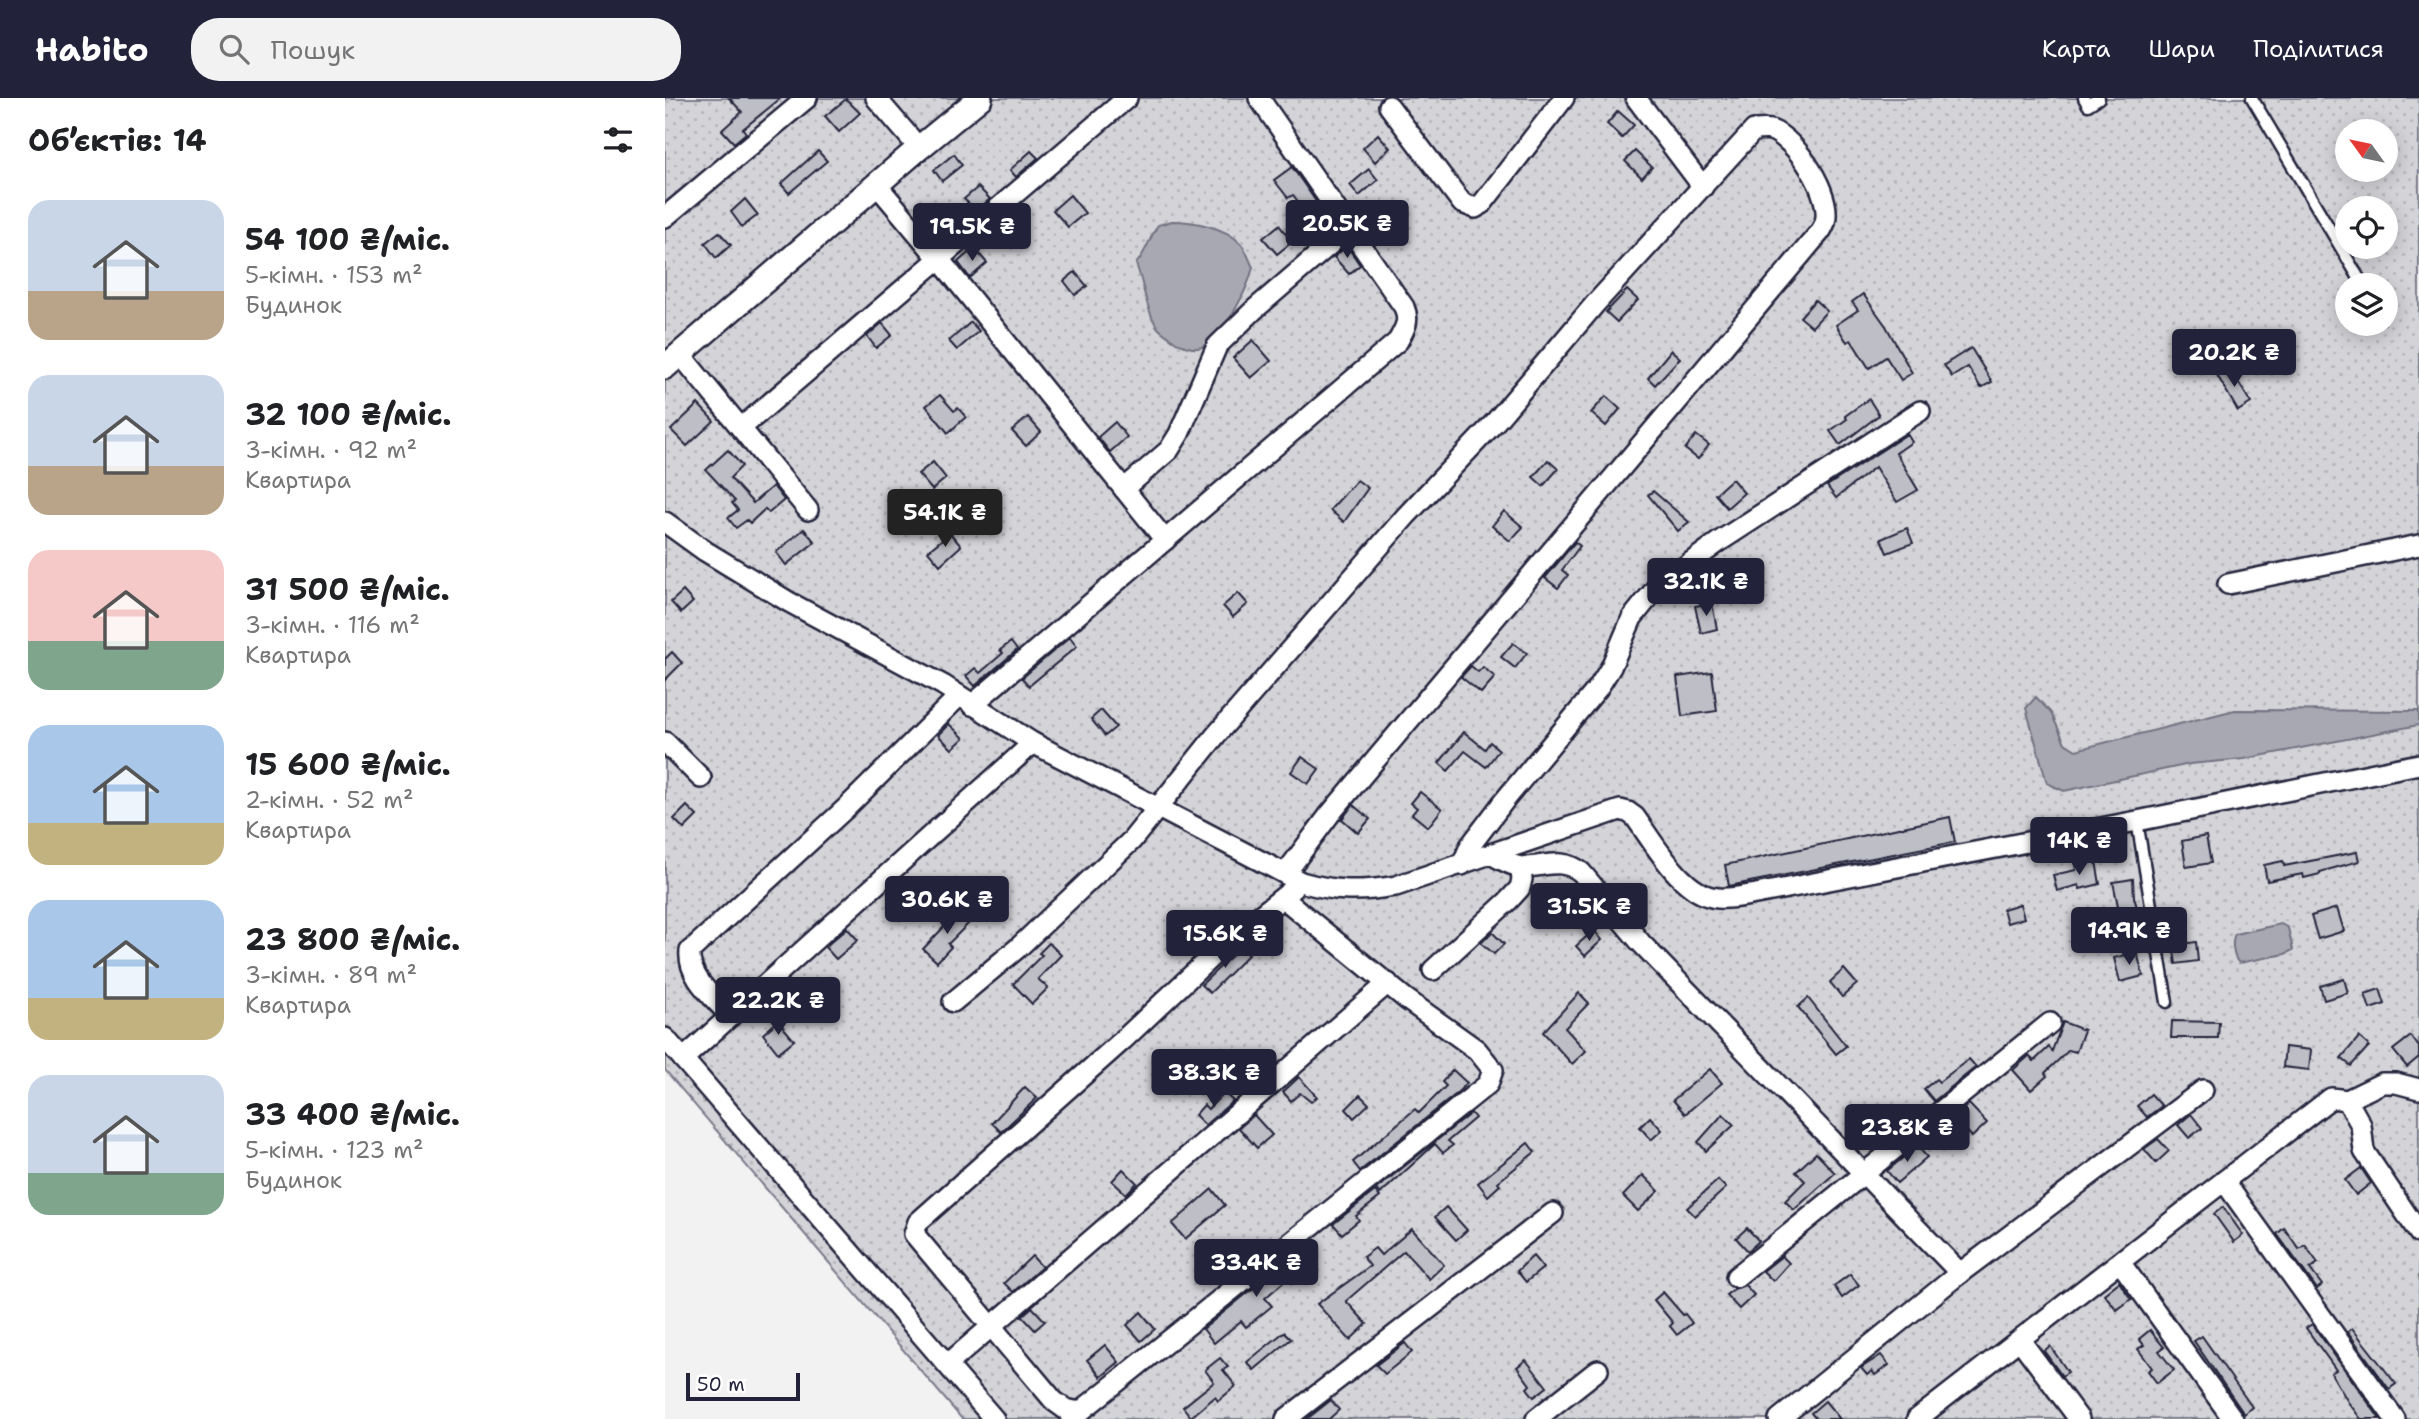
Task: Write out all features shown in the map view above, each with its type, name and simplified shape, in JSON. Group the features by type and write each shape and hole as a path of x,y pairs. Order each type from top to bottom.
{"street":[{"path":"665,217 807,98"},
{"path":"876,98 919,148"},
{"path":"808,510 741,428 672,361 980,98"},
{"path":"741,428 1127,98"},
{"path":"730,1016 693,972 688,961 690,951 966,701 1165,540 1398,341 1408,317 1404,307 1259,98"},
{"path":"1389,106 1462,203 1475,208 1482,204 1564,98"},
{"path":"1636,98 1703,187"},
{"path":"953,1002 1028,938 1132,840 1216,735 1398,526 1496,421 1595,304 1754,130 1769,129 1780,136 1815,175 1826,221 1820,232 1330,814 1283,898 1229,940 1123,1040 918,1222 914,1234 1054,1401 1075,1415 1488,1084 1493,1070 1477,1050 1406,999 1283,898"},
{"path":"877,185 1165,540"},
{"path":"1124,489 1169,450 1217,346 1255,309 1349,228"},
{"path":"1462,864 1470,846 1504,801 1598,688 1611,667 1632,618 1657,587 1720,541 1920,411"},
{"path":"665,522 705,551 789,602 943,685 1033,743 1293,878 1324,889 1360,892 1396,886 1620,810 1635,817 1678,874 1703,894 1719,898 1756,894 2419,764"},
{"path":"2228,584 2419,545"},
{"path":"665,742 701,778"},
{"path":"683,1059 1033,743"},
{"path":"1492,855 1520,867 1564,863 1573,865 1581,872 1641,943 1960,1273"},
{"path":"1433,970 1520,888 1520,867"},
{"path":"948,1364 1388,983"},
{"path":"1736,1276 2050,1023"},
{"path":"665,1038 993,1419"},
{"path":"1917,1419 2331,1098 2347,1100 2382,1083 2396,1083 2419,1089"},
{"path":"1779,1419 1960,1273 2203,1090"},
{"path":"2347,1100 2361,1125 2364,1152 2419,1233"},
{"path":"2224,1181 2395,1419"},
{"path":"1286,1419 1553,1213"},
{"path":"2120,1262 2233,1419"},
{"path":"2020,1340 2079,1419"},
{"path":"1536,1419 1598,1370"}],"lane":[{"path":"2084,98 2088,105 2099,98"},
{"path":"2252,98 2356,273"},
{"path":"2137,821 2167,1002"}],"shaded area":[{"path":"665,98 2419,98 2419,1419 962,1419 665,1070"},
{"path":"1172,221 1199,224 1234,237 1246,251 1253,267 1229,320 1214,339 1203,347 1184,346 1157,327 1149,311 1136,264 1158,225"},
{"path":"2036,697 2051,713 2065,743 2076,750 2235,710 2419,711 2419,725 2244,759 2190,764 2064,791 2047,783 2026,708"},
{"path":"2281,924 2288,928 2293,950 2239,963 2233,949 2235,934"}],"building":[{"path":"729,98 781,98 743,129 746,133 734,143 722,130 742,112"},
{"path":"846,99 860,113 839,132 825,116"},
{"path":"1618,111 1634,125 1622,138 1607,124"},
{"path":"1378,134 1390,148 1375,162 1363,148"},
{"path":"818,151 827,161 789,193 781,184"},
{"path":"1031,151 1038,158 1016,177 1010,170"},
{"path":"1635,151 1652,167 1642,178 1625,161"},
{"path":"954,154 962,165 942,181 934,170"},
{"path":"1292,167 1324,213 1313,221 1293,195 1288,198 1274,180"},
{"path":"1369,169 1378,180 1359,196 1350,185"},
{"path":"978,187 990,199 955,229 948,221 969,204 964,199"},
{"path":"1070,195 1085,213 1068,227 1053,210"},
{"path":"745,199 758,215 742,227 731,212"},
{"path":"1279,225 1292,242 1277,254 1263,238"},
{"path":"719,232 731,245 716,258 705,243"},
{"path":"1347,246 1360,265 1349,274 1334,257"},
{"path":"974,248 987,263 970,278 958,262"},
{"path":"1075,272 1087,286 1075,295 1064,281"},
{"path":"1627,290 1638,300 1617,322 1606,312"},
{"path":"1863,294 1886,326 1912,373 1901,380 1886,357 1869,368 1851,340 1847,342 1836,325 1858,310 1852,302"},
{"path":"1815,300 1827,311 1812,327 1800,317"},
{"path":"971,322 979,331 957,350 949,341"},
{"path":"882,323 892,335 876,348 867,336"},
{"path":"1253,340 1271,361 1251,378 1233,358"},
{"path":"1971,348 1992,382 1981,388 1968,367 1952,377 1944,365"},
{"path":"1671,350 1680,358 1655,385 1648,378"},
{"path":"2229,367 2251,403 2238,411 2217,375"},
{"path":"940,395 954,411 958,408 966,417 948,433 926,406"},
{"path":"1606,396 1620,409 1606,426 1591,413"},
{"path":"1869,399 1879,415 1840,445 1830,431"},
{"path":"698,404 714,421 687,446 671,430"},
{"path":"1028,417 1041,432 1026,446 1012,431"},
{"path":"1115,422 1127,437 1110,452 1098,437"},
{"path":"1907,434 1912,442 1896,453 1918,490 1897,502 1875,467 1836,498 1827,486"},
{"path":"1696,435 1709,445 1698,459 1685,449"},
{"path":"728,450 742,466 730,478 753,503 773,486 784,500 769,513 765,509 750,523 747,520 736,528 728,518 738,510 732,503 735,501 706,470"},
{"path":"1548,460 1558,469 1543,486 1533,477"},
{"path":"933,462 946,478 932,490 918,474"},
{"path":"1732,479 1744,493 1727,508 1715,494"},
{"path":"1357,480 1368,488 1344,522 1330,510"},
{"path":"1653,491 1689,522 1678,531 1648,495"},
{"path":"1504,511 1523,527 1510,541 1492,526"},
{"path":"1907,528 1913,543 1887,553 1881,539"},
{"path":"804,529 815,542 786,565 776,552"},
{"path":"950,533 961,546 940,565 928,551"},
{"path":"1575,542 1580,546 1562,570 1568,575 1558,588 1545,578"},
{"path":"683,591 693,602 681,613 671,602"},
{"path":"1238,593 1248,604 1233,617 1223,606"},
{"path":"1712,603 1717,629 1701,633 1695,606"},
{"path":"1070,637 1077,646 1029,686 1022,678"},
{"path":"1011,642 1017,650 975,686 966,676 975,668 980,673 1003,653 1000,650"},
{"path":"1513,643 1527,653 1515,668 1501,657"},
{"path":"672,652 682,663 665,680 665,659"},
{"path":"1471,666 1478,672 1483,667 1495,677 1481,693 1461,677"},
{"path":"1712,672 1717,711 1682,716 1677,677"},
{"path":"1101,710 1116,727 1105,736 1091,719"},
{"path":"949,724 964,738 952,749 938,735"},
{"path":"1464,732 1485,749 1490,742 1499,750 1486,767 1465,751 1448,771 1439,763"},
{"path":"1302,757 1319,769 1308,784 1291,772"},
{"path":"1420,792 1442,809 1428,827 1412,814 1417,808 1411,803"},
{"path":"1353,805 1370,819 1358,833 1342,819"},
{"path":"687,806 697,816 684,829 674,819"},
{"path":"1950,817 1955,842 1729,886 1725,865"},
{"path":"2206,836 2211,863 2186,867 2182,841"},
{"path":"2357,852 2359,861 2320,874 2304,878 2303,874 2267,881 2264,865 2283,861 2284,866"},
{"path":"2096,861 2100,884 2080,889 2079,885 2057,891 2053,875 2076,870 2075,865"},
{"path":"2133,879 2134,897 2142,925 2123,930 2113,882"},
{"path":"2020,904 2024,918 2007,923 2003,909"},
{"path":"2337,908 2344,931 2318,939 2311,916"},
{"path":"960,910 971,921 948,944 951,947 937,962 923,949"},
{"path":"1183,923 1195,933 1182,949 1170,940"},
{"path":"847,928 858,940 836,959 825,947"},
{"path":"1594,930 1602,940 1585,956 1576,946"},
{"path":"1492,932 1504,944 1494,954 1481,943"},
{"path":"2196,942 2198,961 2176,964 2173,945"},
{"path":"1049,943 1061,955 1038,979 1048,988 1032,1004 1013,984 1042,955 1039,953"},
{"path":"1242,946 1249,954 1210,993 1201,985"},
{"path":"2137,952 2143,976 2120,982 2114,958"},
{"path":"1844,969 1857,984 1842,997 1830,982"},
{"path":"2344,979 2348,993 2324,1000 2320,986"},
{"path":"2380,989 2385,1004 2370,1009 2365,994"},
{"path":"1579,993 1589,1003 1565,1028 1586,1051 1572,1064 1543,1032"},
{"path":"1808,998 1846,1046 1836,1054 1798,1007"},
{"path":"778,1021 794,1040 778,1053 763,1034"},
{"path":"2172,1021 2219,1022 2218,1038 2171,1038"},
{"path":"2063,1022 2084,1030 2076,1052 2069,1050 2031,1090 2013,1070 2029,1056 2034,1061 2049,1047 2052,1051"},
{"path":"2411,1036 2419,1047 2419,1057 2407,1067 2393,1050"},
{"path":"2359,1037 2369,1046 2351,1066 2341,1058"},
{"path":"2285,1047 2311,1050 2309,1070 2283,1067"},
{"path":"1969,1059 1976,1067 1934,1101 1924,1089 1936,1079 1939,1082"},
{"path":"1710,1069 1722,1083 1685,1114 1673,1100"},
{"path":"1453,1070 1467,1083 1360,1171 1353,1162 1415,1109 1419,1113 1446,1086 1442,1082"},
{"path":"1299,1077 1317,1097 1311,1102 1300,1093 1291,1101 1283,1092"},
{"path":"1025,1087 1037,1098 1001,1132 992,1123"},
{"path":"1224,1093 1233,1101 1205,1125 1195,1115 1204,1105 1208,1109"},
{"path":"2151,1094 2162,1106 2147,1117 2137,1106"},
{"path":"1360,1095 1369,1104 1354,1118 1346,1109"},
{"path":"1969,1104 1987,1123 1972,1137 1954,1117"},
{"path":"1471,1113 1475,1118 1448,1141 1453,1145 1443,1153 1435,1144 1380,1194 1376,1189"},
{"path":"1723,1114 1734,1125 1706,1151 1698,1142"},
{"path":"2191,1114 2202,1128 2189,1138 2178,1125"},
{"path":"1254,1115 1272,1135 1257,1148 1239,1128"},
{"path":"1650,1117 1662,1130 1651,1140 1640,1127"},
{"path":"2158,1139 2169,1151 2156,1163 2144,1149"},
{"path":"1528,1143 1535,1152 1498,1182 1500,1185 1488,1196 1478,1183"},
{"path":"1917,1146 1927,1157 1897,1183 1887,1171"},
{"path":"1816,1153 1835,1173 1794,1210 1785,1201 1805,1181 1796,1172"},
{"path":"2361,1168 2371,1183 2356,1195 2345,1180"},
{"path":"1123,1169 1137,1183 1126,1194 1112,1181"},
{"path":"1643,1175 1659,1191 1638,1211 1623,1196"},
{"path":"1718,1180 1726,1188 1695,1216 1687,1208"},
{"path":"1212,1189 1225,1205 1185,1239 1172,1224"},
{"path":"1375,1191 1380,1197 1356,1216 1359,1220 1342,1234 1333,1224"},
{"path":"1446,1207 1467,1230 1456,1240 1435,1217"},
{"path":"2223,1207 2243,1235 2234,1242 2214,1214"},
{"path":"1747,1228 1759,1241 1748,1251 1736,1238"},
{"path":"2284,1228 2299,1249 2305,1245 2318,1263 2310,1269 2322,1285 2317,1289 2277,1234"},
{"path":"1412,1229 1444,1265 1429,1279 1404,1251 1346,1301 1367,1324 1350,1340 1317,1304 1370,1266 1363,1257 1375,1248 1381,1255"},
{"path":"1303,1248 1313,1260 1265,1298 1272,1306 1246,1327 1241,1321 1214,1343 1203,1329"},
{"path":"1032,1256 1042,1267 1013,1292 1004,1283"},
{"path":"1533,1256 1543,1268 1526,1282 1517,1271"},
{"path":"1782,1256 1789,1263 1773,1281 1763,1271"},
{"path":"1850,1274 1859,1285 1842,1298 1834,1286"},
{"path":"2119,1282 2131,1299 2117,1310 2104,1294"},
{"path":"1745,1285 1754,1295 1739,1309 1726,1295"},
{"path":"1663,1292 1692,1323 1677,1335 1670,1326 1673,1323 1654,1300"},
{"path":"1032,1307 1045,1321 1035,1330 1022,1316"},
{"path":"1141,1312 1155,1329 1141,1341 1127,1325"},
{"path":"2312,1324 2380,1419 2361,1419 2348,1402 2331,1373 2336,1370 2306,1328"},
{"path":"2352,1328 2396,1384 2389,1389 2348,1332"},
{"path":"2150,1330 2164,1347 2159,1351 2174,1370 2157,1383 2148,1371 2152,1368 2138,1349 2144,1345 2139,1339"},
{"path":"1284,1332 1291,1339 1254,1370 1247,1362"},
{"path":"2202,1336 2252,1407 2244,1414 2194,1341"},
{"path":"1405,1343 1412,1352 1385,1374 1376,1365"},
{"path":"1105,1345 1119,1362 1101,1377 1087,1360"},
{"path":"2050,1346 2068,1372 2062,1376 2044,1351"},
{"path":"1881,1355 1889,1365 1875,1375 1872,1371 1867,1375 1861,1368"},
{"path":"1220,1358 1228,1367 1223,1370 1236,1386 1218,1401 1215,1397 1191,1417 1183,1407 1214,1382 1205,1370"},
{"path":"1526,1360 1547,1387 1534,1397 1527,1388 1530,1385 1517,1367"},
{"path":"1331,1400 1339,1410 1329,1419 1307,1419"},
{"path":"1825,1401 1840,1419 1816,1419 1811,1413"}]}
